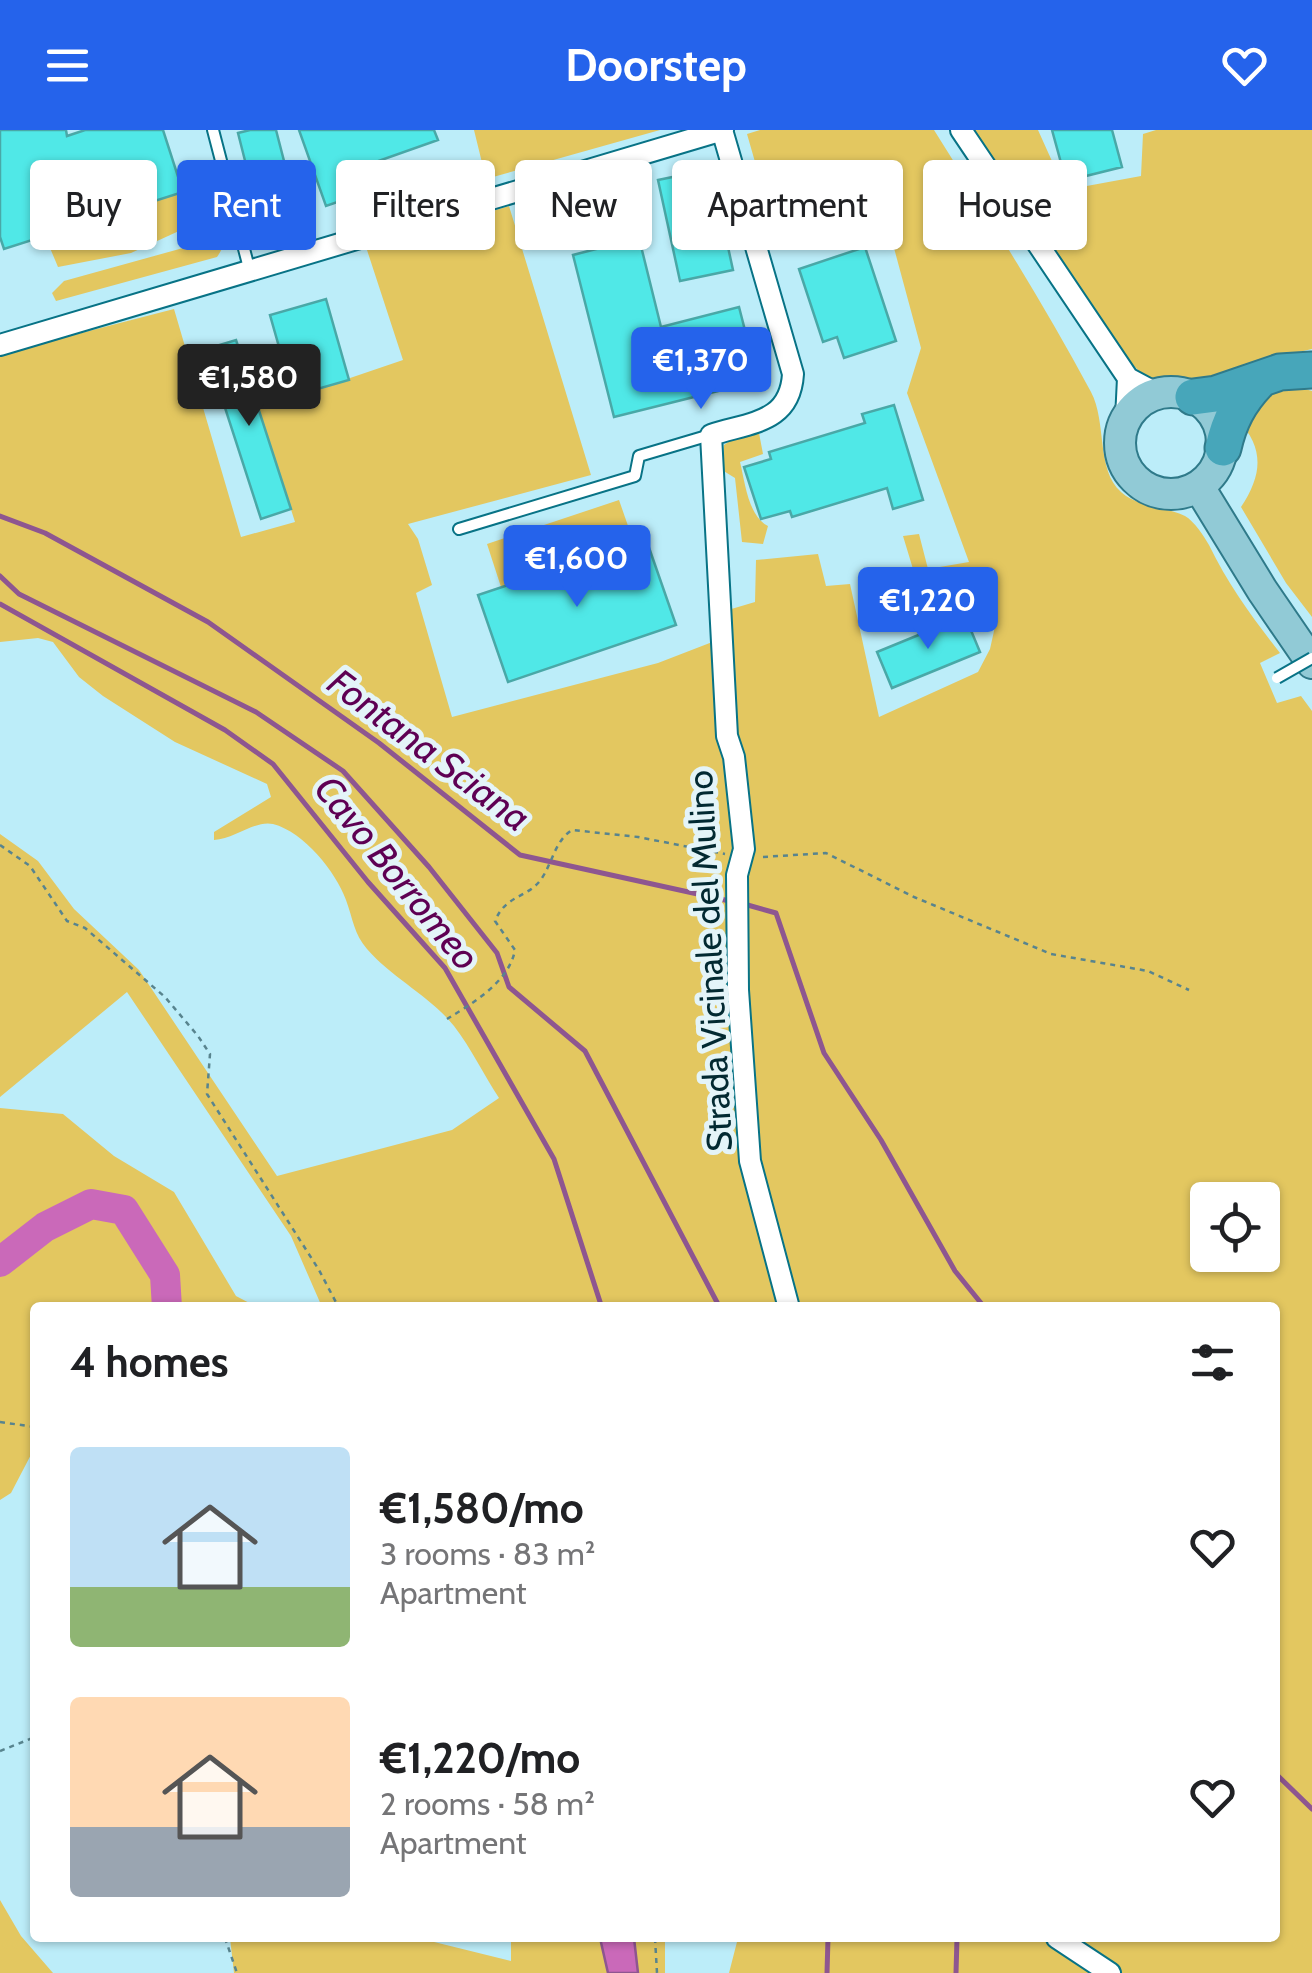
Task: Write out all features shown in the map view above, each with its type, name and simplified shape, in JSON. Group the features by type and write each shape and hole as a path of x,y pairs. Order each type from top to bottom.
{"highway":[{"path":"1176,395 1216,394 1280,372 1312,370"},
{"path":"1223,448 1229,423 1243,398 1258,382"}],"main road":[{"path":"1176,395 1216,418 1223,448 1219,463 1198,487 1183,494 1166,494 1136,481 1120,452 1120,436 1134,408 1176,395"},
{"path":"1198,487 1312,661"}],"street":[{"path":"0,345 722,130 793,374 787,404 774,415 711,435"},
{"path":"960,130 1128,378 1176,395"},
{"path":"1126,419 1128,378"},
{"name":"Strada Vicinale del Mulino","path":"711,435 727,736 734,756 744,849 740,856 738,902 738,990 750,1161 787,1302"},
{"path":"1063,1942 1110,1973"}],"lane":[{"path":"213,130 250,268"},
{"path":"459,528 635,476 639,456 711,435"},
{"path":"1277,678 1312,661"}],"path":[{"path":"447,1019 496,984 512,964 515,950 496,921 501,906 540,882 564,835 586,829 740,856 826,853 914,897 1051,954 1148,971 1189,990"},
{"path":"0,845 30,866 67,921 85,928 165,997 198,1036 210,1054 207,1094 336,1302"},
{"path":"0,1422 30,1426"},
{"path":"0,1751 30,1740"},
{"path":"225,1942 236,1973"},
{"path":"655,1942 657,1973"}],"shaded area":[{"path":"474,130 660,130 553,160 515,160 515,171 495,176 495,160 481,160"},
{"path":"760,130 934,130 953,160 923,160 923,250 1008,250 1091,392 1113,483 1128,497 1185,516 1195,525 1280,653 1260,663 1277,703 1301,696 1312,711 1312,1973 729,1973 737,1942 1280,1942 1280,1302 320,1302 291,1236 127,992 0,1097 0,834 38,861 74,909 139,970 277,1176 452,1130 499,1098 454,1026 363,943 341,889 307,844 285,828 266,823 214,840 214,832 271,797 267,784 175,742 103,696 79,677 53,642 38,638 0,642 0,354 174,309 241,537 295,522 259,409 403,360 367,250 495,250 495,210 509,206 515,226 515,250 522,250 591,475 408,524 418,539 432,585 416,593 452,717 658,663 733,634 728,610 755,602 756,560 818,554 826,586 850,584 879,717 978,672 990,649 996,622 983,593 878,632 868,577 913,569 903,536 919,534 928,569 969,562 907,393 921,348 895,250 903,250 903,160 754,160 747,134"},
{"path":"974,130 1038,130 1052,160 994,160"},
{"path":"1156,130 1312,130 1312,349 1272,358 1204,389 1149,381 1118,350 1053,250 1087,250 1087,186 1141,176 1143,134"},
{"path":"177,194 177,232 157,241 157,200"},
{"path":"51,250 138,250 131,253 58,267"},
{"path":"177,250 220,250 217,257 56,301 52,293 64,281"},
{"path":"1312,391 1312,617 1286,583 1241,507 1253,484 1258,462 1253,441 1238,420 1267,395"},
{"path":"759,433 763,454 740,462 752,507 768,526 763,544 742,542 735,478 722,470 724,445"},
{"path":"619,500 634,543 501,587 487,544"},
{"path":"0,1108 63,1114 114,1156 174,1192 236,1296 247,1302 30,1302 30,1457 11,1493 0,1500"},
{"path":"0,1900 21,1936 53,1973 0,1973"},
{"path":"230,1942 434,1942 511,1961 511,1942 665,1942 665,1973 234,1973"},
{"path":"601,1942 634,1942 638,1973 608,1973"}],"building":[{"path":"0,130 66,130 67,136 85,130 163,130 177,173 177,194 157,200 157,160 30,160 30,241 4,249 0,237"},
{"path":"276,130 284,160 245,160 238,133"},
{"path":"299,130 434,130 438,140 381,160 336,160 336,203 326,206 316,178 316,160 310,160"},
{"path":"1052,130 1112,130 1122,167 1087,176 1087,160 1060,160"},
{"path":"672,177 672,244 658,180"},
{"path":"592,250 642,250 661,327 739,307 758,381 614,417 573,255"},
{"path":"673,250 729,250 733,270 680,281"},
{"path":"866,250 896,341 844,358 837,337 823,342 799,269"},
{"path":"326,299 349,380 293,396 270,315"},
{"path":"236,340 291,509 261,519 206,349"},
{"path":"894,405 923,500 893,509 887,488 792,517 790,511 761,519 744,467 771,459 769,452 865,423 862,414"},
{"path":"646,539 676,625 508,682 478,595"},
{"path":"965,616 980,652 892,688 877,652"}],"waterway":[{"name":"Fontana Sciana","path":"0,516 45,533 208,622 379,743 520,855 734,902"},
{"path":"0,576 19,594 256,712 343,771 429,867 497,953 509,987 585,1051 717,1302"},
{"name":"Cavo Borromeo","path":"0,604 225,730 273,764 368,882 445,968 554,1159 600,1302"},
{"name":"Fontana Sciana","path":"744,904 776,913 824,1053 881,1140 955,1271 980,1302"},
{"path":"0,1262 45,1227 91,1204 124,1210 165,1275 167,1302"},
{"name":"Fontana Sciana","path":"1280,1778 1312,1809"},
{"name":"Cavo Borromeo","path":"827,1973 828,1942"},
{"path":"956,1973 957,1942"}]}
